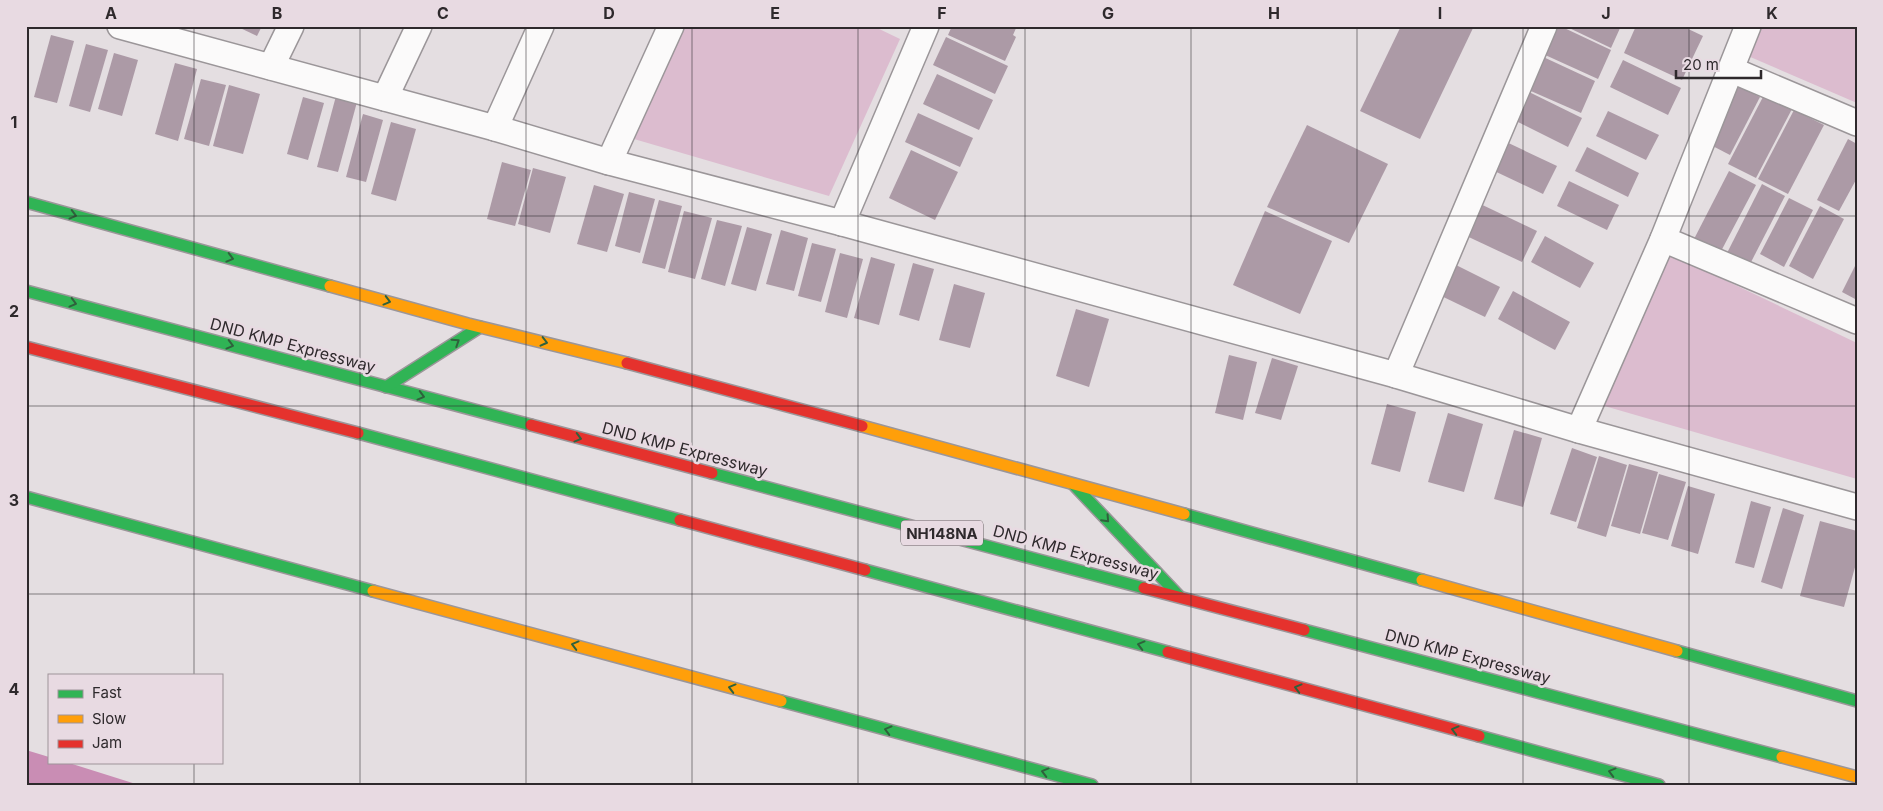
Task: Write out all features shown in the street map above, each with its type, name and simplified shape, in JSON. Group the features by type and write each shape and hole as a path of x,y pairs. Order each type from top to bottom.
{"main road":[{"path":"26,202 480,326 679,377 1073,484 1857,701"},
{"name":"DND KMP Expressway","path":"26,291 1857,777"},
{"path":"386,387 480,326"},
{"path":"26,347 371,436 1659,785"},
{"path":"1073,484 1179,596"},
{"path":"26,497 1092,785"}],"street":[{"path":"120,26 495,128 609,162 842,223 1396,375 1579,430 1857,507"},
{"path":"271,67 291,26"},
{"path":"385,98 419,26"},
{"path":"495,128 541,26"},
{"path":"609,162 671,26"},
{"path":"1396,375 1544,26"},
{"path":"1579,430 1663,239 1748,26"},
{"path":"842,223 921,28"},
{"path":"1732,70 1857,123"},
{"path":"1663,239 1857,321"}],"shaded area":[{"path":"685,26 873,26 900,39 829,196 634,139"},
{"path":"1760,26 1857,26 1857,103 1748,56"},
{"path":"1668,253 1857,343 1857,479 1601,405"},
{"path":"26,750 48,757 48,764 72,764 139,785 26,785"}],"building":[{"path":"236,26 262,26 257,36"},
{"path":"952,26 994,26 1001,29 995,26 1017,26 1013,35 1016,37 1005,61 948,35"},
{"path":"1401,26 1474,26 1420,139 1360,111"},
{"path":"1556,26 1560,26 1611,50 1598,79 1543,54"},
{"path":"1565,26 1621,26 1611,48"},
{"path":"1636,26 1682,26 1703,36 1682,80 1624,53"},
{"path":"51,35 74,41 57,103 34,97"},
{"path":"946,37 1008,66 995,94 933,65"},
{"path":"86,44 108,50 90,112 69,106"},
{"path":"114,53 138,60 122,116 98,109"},
{"path":"1539,55 1595,81 1581,113 1524,88"},
{"path":"1623,60 1681,88 1668,115 1610,87"},
{"path":"175,63 197,69 178,141 155,134"},
{"path":"937,74 993,100 979,130 923,104"},
{"path":"201,79 226,85 209,146 184,139"},
{"path":"1733,83 1760,97 1730,155 1703,141"},
{"path":"229,85 260,94 243,154 213,146"},
{"path":"1527,91 1582,118 1568,147 1514,120"},
{"path":"1764,95 1792,109 1756,178 1728,164"},
{"path":"336,96 357,102 338,172 317,167"},
{"path":"303,97 324,103 308,160 287,154"},
{"path":"1794,110 1824,125 1788,194 1758,179"},
{"path":"1608,111 1659,135 1646,160 1596,136"},
{"path":"918,113 973,138 960,167 905,142"},
{"path":"363,114 383,120 366,182 346,177"},
{"path":"391,122 416,129 396,201 371,194"},
{"path":"1307,125 1388,164 1349,243 1267,207"},
{"path":"1848,139 1857,144 1857,178 1839,211 1817,200"},
{"path":"1502,140 1557,166 1543,194 1488,168"},
{"path":"1587,147 1639,173 1628,197 1575,171"},
{"path":"911,150 958,172 935,220 889,198"},
{"path":"502,162 531,170 515,226 487,219"},
{"path":"533,168 566,177 550,233 518,224"},
{"path":"1729,171 1756,185 1719,255 1693,241"},
{"path":"1569,181 1619,205 1607,230 1557,206"},
{"path":"1762,184 1785,196 1749,266 1726,255"},
{"path":"594,185 624,194 607,252 577,244"},
{"path":"629,192 655,199 640,253 615,246"},
{"path":"1789,198 1813,210 1784,267 1760,254"},
{"path":"659,200 682,206 665,269 642,263"},
{"path":"1472,200 1537,231 1522,262 1458,232"},
{"path":"1820,206 1844,219 1813,279 1789,266"},
{"path":"684,211 712,218 695,279 668,272"},
{"path":"1265,211 1332,241 1300,314 1233,285"},
{"path":"717,220 742,226 725,286 701,279"},
{"path":"747,227 772,234 756,291 731,284"},
{"path":"781,230 808,238 794,291 766,284"},
{"path":"1545,236 1594,263 1580,288 1531,262"},
{"path":"812,243 836,249 821,302 798,296"},
{"path":"840,253 863,259 847,318 825,312"},
{"path":"871,257 895,264 879,325 854,318"},
{"path":"1448,261 1500,287 1485,317 1433,292"},
{"path":"1857,262 1857,300 1842,292"},
{"path":"913,263 934,269 919,321 899,315"},
{"path":"954,284 985,293 970,348 939,340"},
{"path":"1513,291 1570,322 1555,350 1498,319"},
{"path":"1076,309 1109,319 1089,387 1056,376"},
{"path":"1229,355 1257,362 1243,420 1215,413"},
{"path":"1272,358 1298,366 1281,420 1255,413"},
{"path":"1387,404 1416,412 1400,472 1371,464"},
{"path":"1448,413 1483,424 1464,492 1428,482"},
{"path":"1514,430 1542,438 1523,507 1494,499"},
{"path":"1572,448 1597,457 1576,522 1550,514"},
{"path":"1599,456 1627,465 1606,537 1577,528"},
{"path":"1629,464 1658,472 1640,534 1611,526"},
{"path":"1659,474 1686,482 1668,540 1642,533"},
{"path":"1688,486 1715,494 1698,554 1671,546"},
{"path":"1751,501 1771,507 1754,568 1735,563"},
{"path":"1783,508 1804,515 1782,589 1761,582"},
{"path":"1820,521 1857,531 1857,560 1844,607 1800,596"}],"traffic: fast":[{"path":"26,202 330,286"},
{"path":"26,291 531,425"},
{"path":"386,387 480,327"},
{"path":"358,433 680,520"},
{"path":"712,473 1144,588"},
{"path":"1073,484 1179,596"},
{"path":"26,497 373,591"},
{"path":"1184,514 1422,580"},
{"path":"865,570 1168,652"},
{"path":"1304,630 1782,757"},
{"path":"1677,651 1857,701"},
{"path":"781,701 1092,785"},
{"path":"1479,736 1659,785"}],"traffic: slow":[{"path":"330,286 468,324 627,363"},
{"path":"862,426 1184,514"},
{"path":"1422,580 1677,651"},
{"path":"373,591 781,701"},
{"path":"1782,757 1857,777"}],"traffic: jam":[{"path":"26,347 358,433"},
{"path":"627,363 862,426"},
{"path":"531,425 712,473"},
{"path":"680,520 865,570"},
{"path":"1144,588 1304,630"},
{"path":"1168,652 1479,736"}]}
